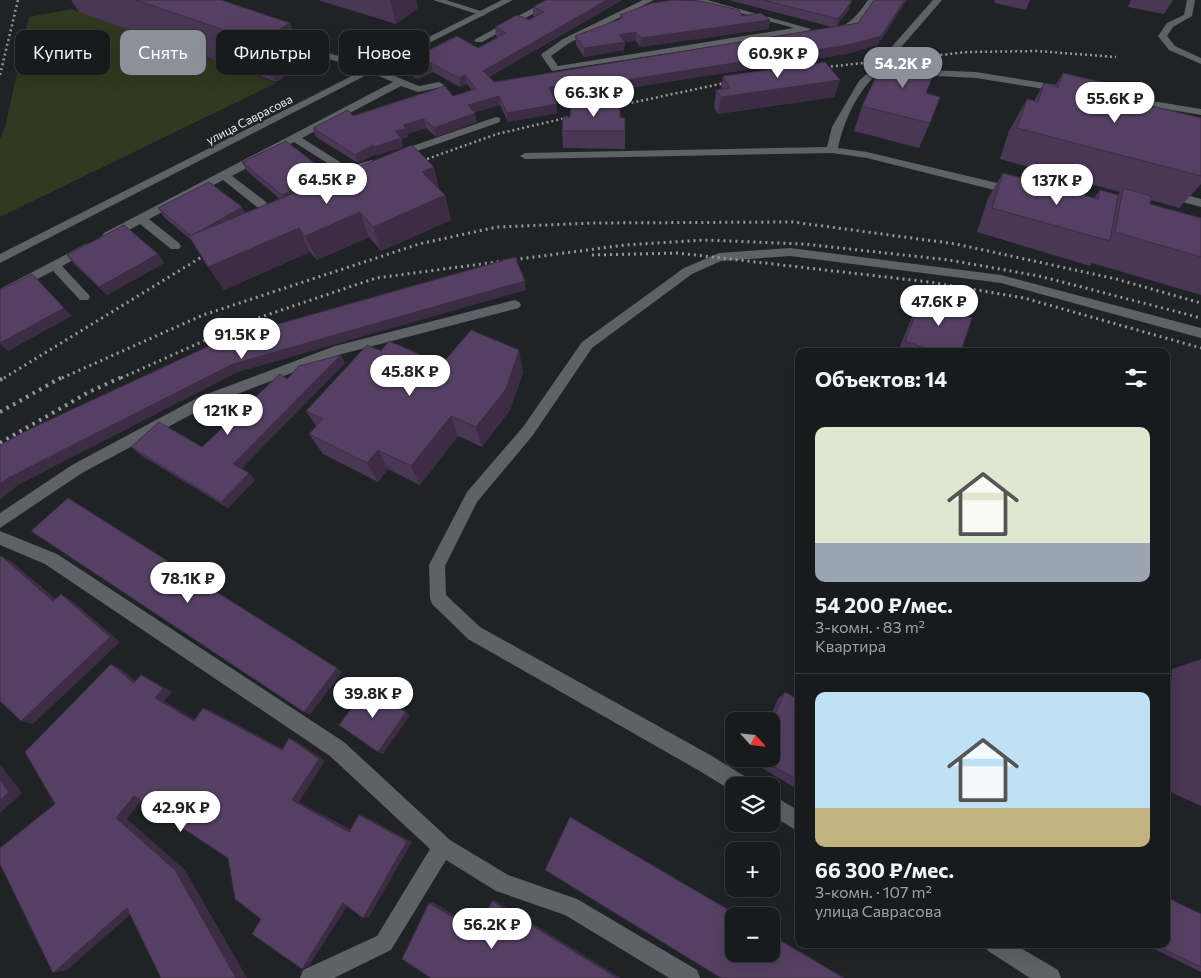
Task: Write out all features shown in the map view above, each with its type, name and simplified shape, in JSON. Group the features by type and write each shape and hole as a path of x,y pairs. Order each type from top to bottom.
{"street":[{"path":"437,0 483,13"},
{"name":"улица Саврасова","path":"429,41 509,0"},
{"path":"479,40 554,0"},
{"path":"650,0 566,41 546,55 555,69 816,30"},
{"path":"697,0 816,30 836,31 856,24 868,1"},
{"path":"832,150 837,127 862,83 876,70 938,0"},
{"path":"1191,0 1188,16 1170,25 1162,36 1172,48 1201,61"},
{"path":"876,70 976,75 1074,91"},
{"name":"улица Саврасова","path":"0,259 362,75"},
{"path":"384,75 418,89 439,85"},
{"path":"0,294 401,82"},
{"path":"1094,94 1201,112"},
{"path":"295,138 347,171 496,120"},
{"path":"525,156 832,150 867,155 1021,193"},
{"path":"224,175 261,204"},
{"path":"1183,198 1201,203"},
{"path":"142,219 176,246"},
{"path":"728,777 474,633 438,598 436,566 472,497 528,431 587,345 688,271 719,257 790,252 1001,279 1201,333"},
{"path":"54,265 84,297"},
{"path":"0,521 78,469 204,401 335,351 515,305"},
{"path":"0,538 51,559 337,750 442,847 503,884 570,906 689,978"},
{"path":"780,810 795,819"},
{"path":"311,978 384,943 442,847"},
{"path":"1018,951 1050,978"}],"green space":[{"path":"72,9 130,30 120,30 120,75 206,75 206,58 216,61 216,75 254,75 276,83 0,217 0,139 5,128 16,75 110,75 110,30 26,30 29,17"}],"building":[{"path":"136,0 221,0 290,23 279,30 224,30"},
{"path":"546,0 607,0 483,71 494,82 858,23 874,0 905,0 881,36 848,45 607,83 609,86 586,90 580,81 549,87 557,104 507,113 499,96 468,105 475,113 434,128 424,119 403,125 406,129 395,131 401,138 374,147 373,145 355,155 313,128 348,110 353,116 445,86 453,96 476,89 465,75 459,78 431,63 429,64 429,50 457,36 478,48 506,33 495,27 517,15 529,20 544,12 533,7"},
{"path":"673,0 701,1 739,10 742,16 761,13 770,20 641,38 636,32 619,35 625,42 584,48 575,36 623,18 620,15 652,3"},
{"path":"763,0 850,0 852,1 838,19"},
{"path":"889,50 912,56 908,64 935,70 926,93 940,97 930,123 862,106"},
{"path":"825,62 840,80 721,97 716,90 730,88 723,76"},
{"path":"1063,73 1118,86 1115,97 1201,118 1201,176 1017,128 1027,99 1038,102 1044,83 1058,87"},
{"path":"571,104 620,104 620,118 625,118 625,131 562,131 563,117 570,117"},
{"path":"286,141 326,172 282,195 242,162"},
{"path":"412,145 434,167 422,172 445,195 373,227 360,212 305,236 299,228 208,267 189,236"},
{"path":"1003,173 1098,199 1100,190 1118,195 1110,241 992,208"},
{"path":"209,182 242,207 191,236 158,208"},
{"path":"1123,188 1151,196 1150,204 1201,218 1201,257 1115,232"},
{"path":"124,225 158,254 99,287 67,255"},
{"path":"515,257 525,281 233,364 8,478 0,484 0,445 30,429 222,340"},
{"path":"32,274 64,308 0,343 0,290"},
{"path":"934,298 963,307 961,314 972,318 962,348 925,348 905,341 921,301 931,304"},
{"path":"471,330 519,350 506,389 476,427 451,416 411,466 378,450 367,463 309,434 323,419 306,411 367,345 381,351 389,341 442,364"},
{"path":"341,355 233,464 249,473 221,502 131,447 159,422 202,447 280,374 287,379 299,366"},
{"path":"68,498 337,668 304,712 31,531"},
{"path":"1,556 53,601 61,594 110,637 21,721 0,701"},
{"path":"111,664 134,683 141,675 163,688 155,698 194,721 203,708 282,750 289,738 319,759 292,800 349,832 359,815 407,841 363,918 343,903 302,969 252,934 261,919 235,899 228,858 134,796 116,818 175,870 236,978 161,978 127,908 53,973 0,864 0,848 55,804 25,752"},
{"path":"368,687 406,712 378,752 339,725"},
{"path":"785,692 795,698 795,779 777,768 780,768 780,712 776,712"},
{"path":"0,780 9,792 0,800"},
{"path":"570,817 725,908 725,962 780,962 780,940 844,978 721,978 545,870"},
{"path":"1170,899 1201,914 1201,967 1161,948 1170,948"},
{"path":"492,901 617,978 431,978 402,959 429,903 477,932"}],"railway":[{"path":"0,75 18,0"},
{"path":"816,68 968,52 1037,51 1116,57"},
{"path":"607,108 734,81"},
{"path":"413,164 497,134 583,114"},
{"path":"62,378 203,315 419,244 497,227 594,223 793,222 956,244 1116,279 1201,303"},
{"path":"121,378 246,322 376,278 625,245 704,240 804,244 949,260 1039,276 1201,318"},
{"path":"4,378 213,250"},
{"path":"592,255 678,253 929,282 1024,298 1201,348"},
{"path":"0,380 6,376"},
{"path":"0,412 64,376"},
{"path":"0,443 89,392 124,376"}]}
